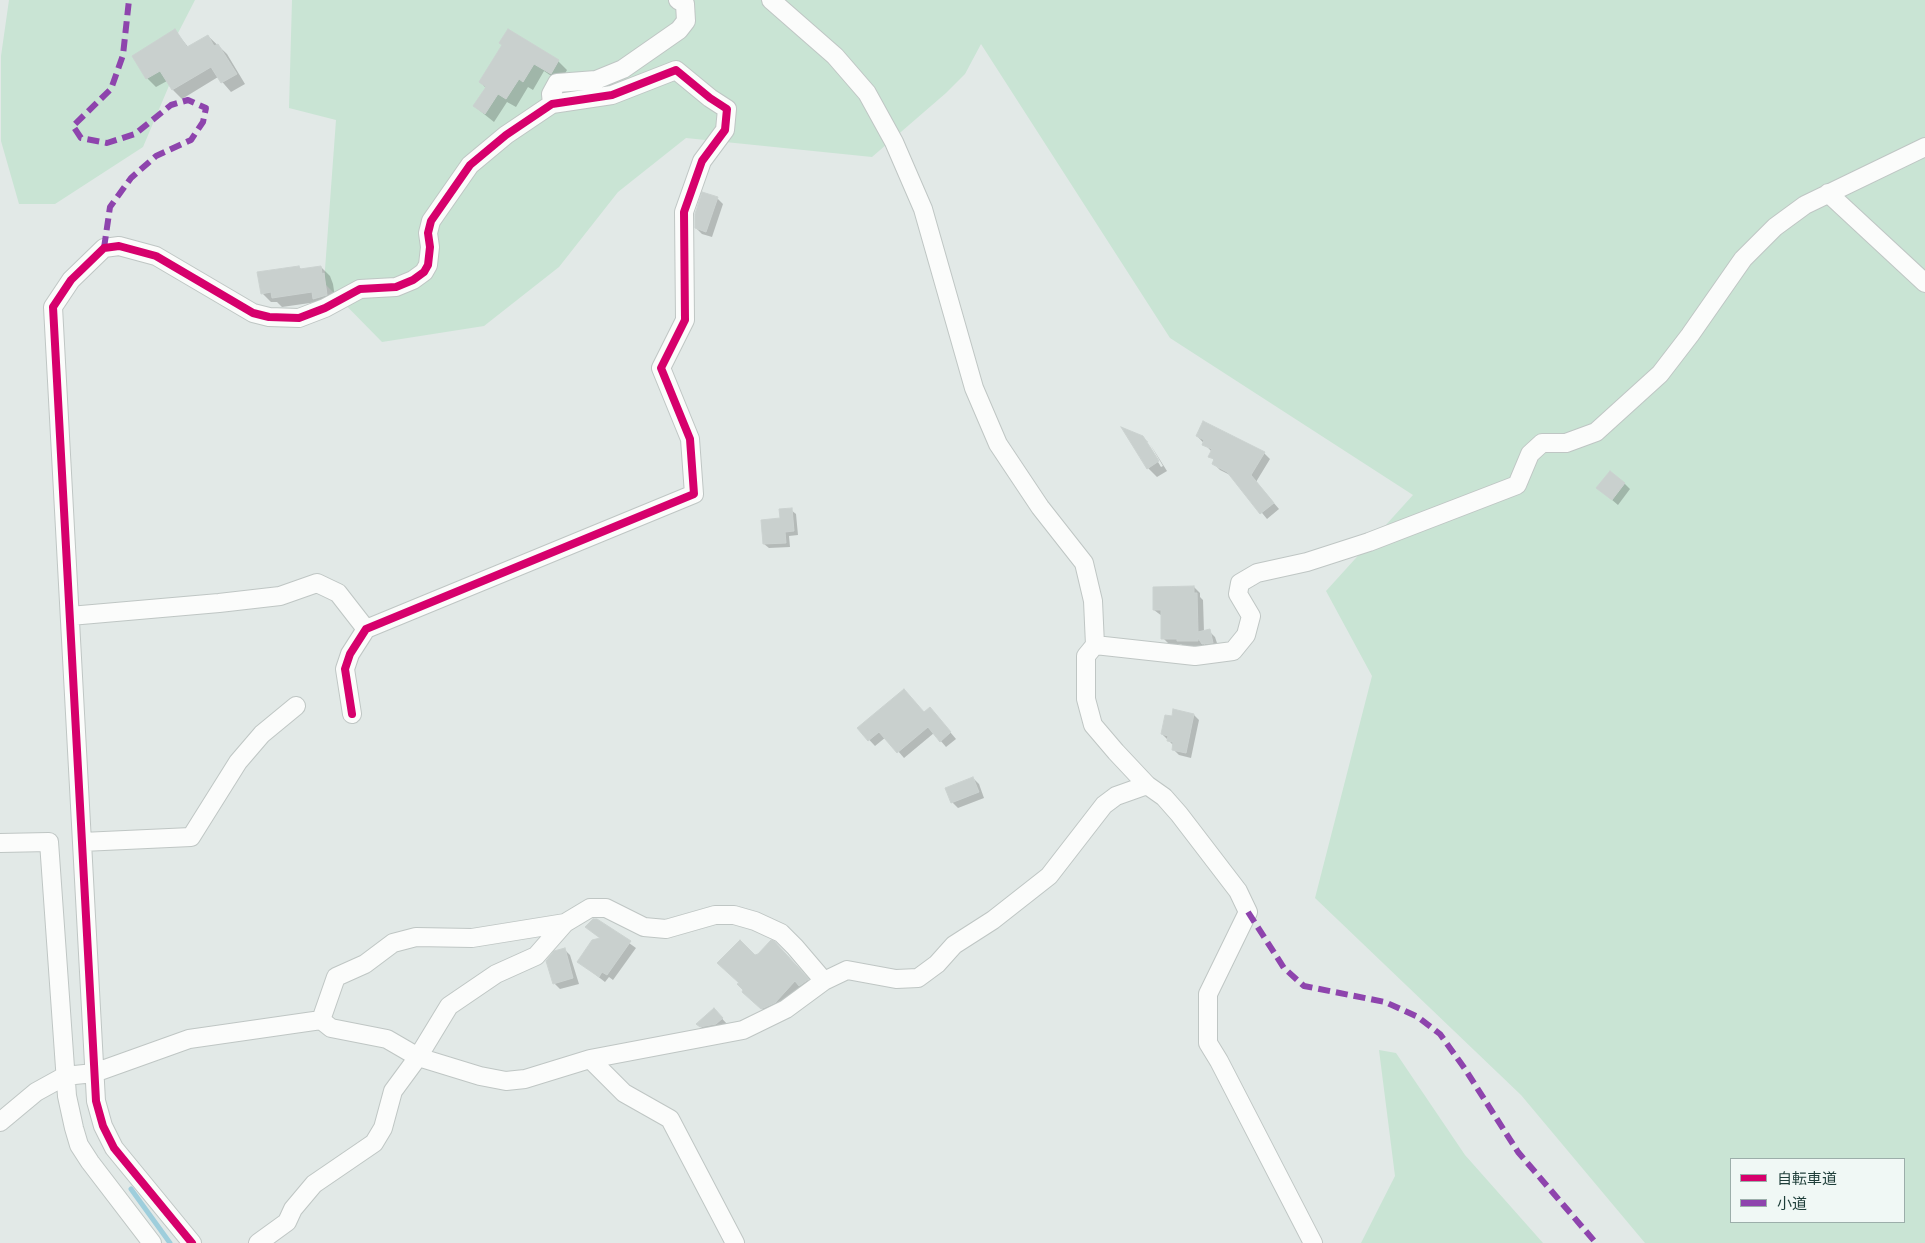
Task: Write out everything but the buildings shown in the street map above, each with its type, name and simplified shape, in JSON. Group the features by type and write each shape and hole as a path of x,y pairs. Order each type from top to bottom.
{"street":[{"path":"552,104 551,94 557,83 596,80 623,69 679,30 686,21 684,4 678,0"},
{"path":"771,0 835,56 867,93 894,142 922,209 974,388 998,444 1040,507 1084,563 1093,601 1095,645 1086,656 1086,699 1093,724 1116,752 1179,814 1238,891 1248,912 1208,994 1208,1044 1313,1243"},
{"path":"192,1243 114,1148 103,1126 96,1101 53,307 71,280 104,248 119,246 156,256 254,313 269,318 299,318 325,308 360,289 396,287 413,280 424,272 428,265 430,248 428,233 431,222 470,165 506,135 552,104 612,95 676,70 710,98 727,109 725,130 702,161 684,212 685,320 661,368 690,439 694,494 366,629 350,654 345,669 352,714"},
{"path":"1095,645 1195,656 1233,651 1246,635 1251,616 1238,594 1240,582 1257,573 1307,562 1369,542 1517,485 1530,454 1542,443 1566,443 1596,432 1660,374 1690,335 1743,259 1775,227 1805,205 1925,147"},
{"path":"1828,193 1925,283"},
{"path":"70,616 280,596 317,583 338,594 366,629"},
{"path":"82,842 191,837 238,762 262,734 296,706"},
{"path":"0,1122 36,1092 65,1076 94,1073 189,1039 321,1020 332,1028 387,1040 418,1057 480,1076 506,1081 525,1079 590,1059 743,1030 786,1010 824,981 847,970 896,979 918,978 937,964 954,945 993,920 1049,876 1104,805 1116,796 1148,785"},
{"path":"0,844 50,842 65,1076 67,1096 79,1145 152,1243"},
{"path":"258,1243 287,1222 293,1209 314,1184 374,1144 383,1128 393,1092 418,1057 450,1006 496,974 536,956 565,923 590,908 606,908 644,927 666,929 715,915 734,915 756,921 781,933 824,981"},
{"path":"321,1020 336,977 365,964 393,943 416,936 472,938 565,923"},
{"path":"590,1059 624,1093 670,1119 735,1243"}],"green space":[{"path":"9,0 195,0 177,35 171,81 143,147 55,204 19,204 1,141 1,56"},
{"path":"292,0 1925,0 1925,1243 1645,1243 1521,1095 1315,898 1372,676 1326,591 1413,495 1170,338 981,44 965,74 946,93 872,157 686,138 618,192 559,267 484,326 382,342 324,283 336,120 289,108"},
{"path":"1379,1050 1396,1053 1465,1155 1543,1243 1361,1243 1395,1176"}],"waterway":[{"path":"131,1189 170,1243"}],"marked path":[{"path":"104,248 110,207 131,178 156,156 191,140 203,122 206,108 188,100 171,105 135,134 107,143 81,138 73,126 111,89 123,55 129,0"},
{"path":"1248,912 1284,968 1304,986 1385,1002 1418,1017 1440,1034 1465,1069 1518,1152 1596,1243"}],"cycle path":[{"path":"192,1243 114,1148 103,1126 96,1101 53,307 71,280 104,248 119,246 156,256 253,313 269,317 299,318 325,308 360,289 396,287 413,280 424,272 428,265 430,247 428,233 431,221 470,165 506,135 552,104 612,95 676,70 710,98 727,109 725,130 702,161 684,212 685,320 661,368 690,439 694,494 366,629 350,654 345,669 352,714"}]}
